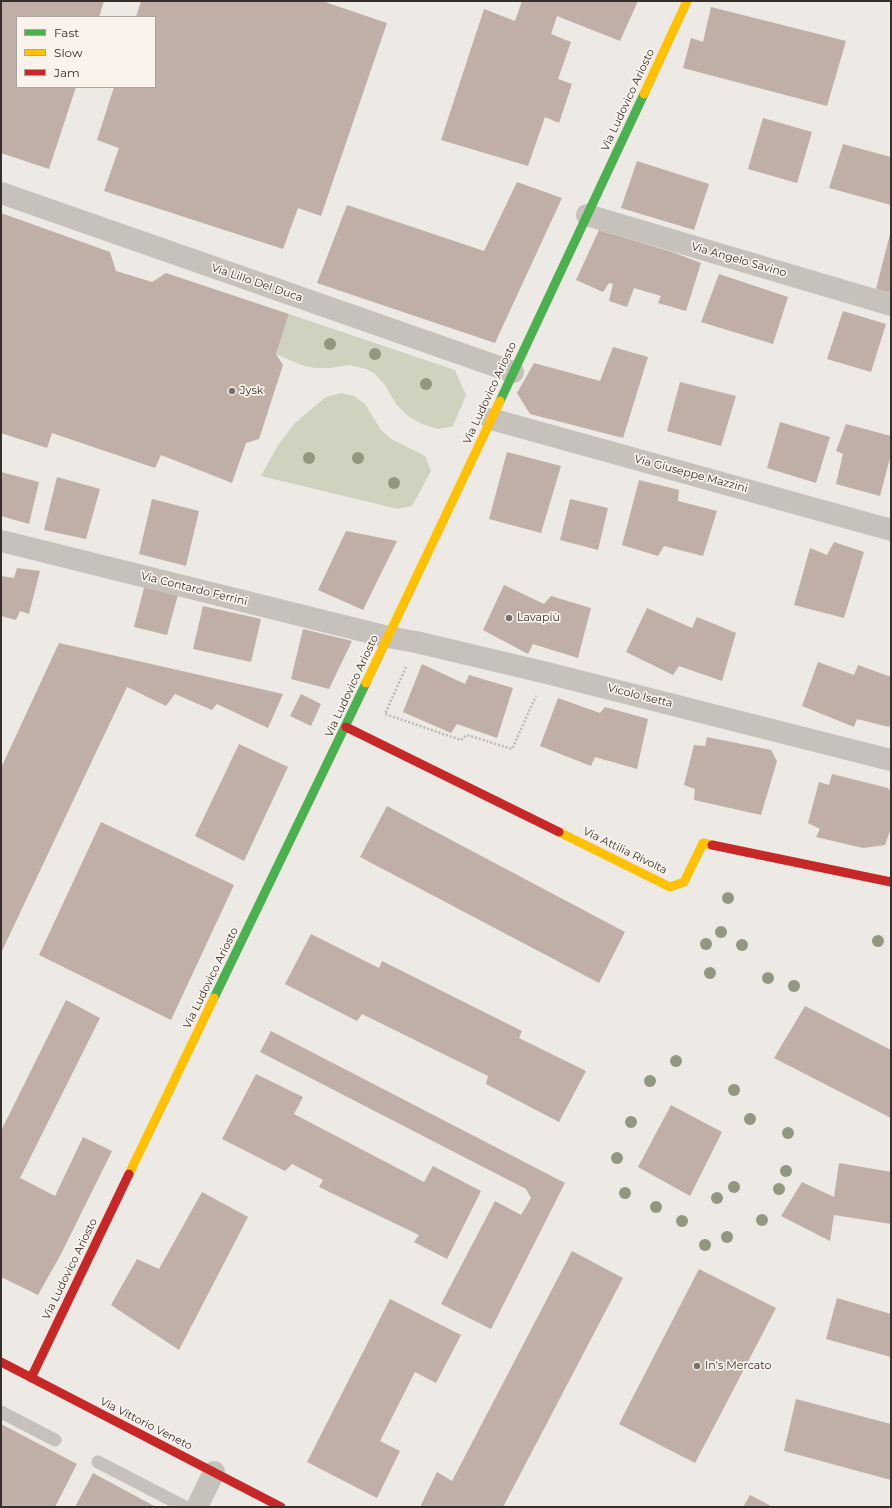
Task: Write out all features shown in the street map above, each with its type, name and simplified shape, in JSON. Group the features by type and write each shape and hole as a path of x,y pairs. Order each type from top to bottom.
{"street":[{"name":"Via Ludovico Ariosto","path":"31,1378 346,726 687,1"},
{"name":"Via Lillo Del Duca","path":"1,193 513,372"},
{"name":"Via Angelo Savino","path":"587,215 891,305"},
{"name":"Via Giuseppe Mazzini","path":"491,419 891,530"},
{"name":"Via Contardo Ferrini","path":"1,541 388,637"},
{"name":"Vicolo Isetta","path":"388,637 416,642 547,673 891,760"},
{"name":"Via Attilia Rivolta","path":"346,726 670,887 684,882 703,843 891,882"},
{"name":"Via Vittorio Veneto","path":"1,1362 280,1507"},
{"path":"197,1507 214,1472"}],"lane":[{"path":"1,1412 56,1440"},
{"path":"98,1462 185,1507"}],"path":[{"path":"416,642 385,714 461,740 467,735 512,749 547,673"}],"green space":[{"path":"289,314 455,370 466,395 453,426 438,429 422,424 408,416 396,404 385,385 375,374 366,369 349,365 331,368 315,368 301,365 276,354"},
{"path":"341,393 354,396 365,404 381,430 391,439 425,456 431,471 412,506 398,509 261,476 278,445 295,423 326,397"}],"building":[{"path":"1,1 104,1 99,16 16,16 16,88 76,88 49,169 1,153"},
{"path":"141,1 322,1 387,23 321,216 298,208 283,249 104,191 119,148 97,140 114,88 156,88 156,16 136,16"},
{"path":"522,1 638,1 620,41 557,16 551,34 571,42 558,79 572,84 559,123 545,117 528,166 441,140 484,9 515,21"},
{"path":"711,7 846,41 827,106 683,68 691,38 703,42"},
{"path":"763,118 812,132 797,183 748,169"},
{"path":"843,144 891,157 891,205 829,188"},
{"path":"637,161 709,184 694,230 621,208"},
{"path":"517,182 562,198 495,343 317,283 347,205 484,251"},
{"path":"1,213 110,252 116,271 152,282 166,273 289,314 276,354 283,365 259,439 246,443 232,483 161,455 155,468 52,433 47,448 1,433"},
{"path":"599,230 675,253 701,263 686,311 658,303 661,296 634,288 627,307 609,301 613,284 609,283 603,292 576,280"},
{"path":"891,234 891,293 876,289"},
{"path":"719,274 788,297 773,344 701,322"},
{"path":"843,311 886,324 871,372 827,359"},
{"path":"613,347 648,357 623,438 530,414 517,393 534,363 600,381"},
{"path":"680,382 736,396 721,446 667,431"},
{"path":"780,422 830,437 816,483 767,468"},
{"path":"846,424 891,436 891,454 880,496 836,484 843,454 836,451"},
{"path":"507,452 561,466 541,533 489,519"},
{"path":"1,472 39,482 29,524 1,516"},
{"path":"57,477 100,489 86,539 44,530"},
{"path":"639,480 679,490 678,501 717,511 703,556 664,546 658,556 622,545"},
{"path":"152,499 199,511 186,566 139,554"},
{"path":"570,499 608,508 598,550 560,540"},
{"path":"346,531 397,541 363,610 318,590"},
{"path":"834,542 864,552 844,618 794,605 810,548 827,555"},
{"path":"17,568 40,571 29,614 20,611 16,620 1,616 1,576 14,578"},
{"path":"145,584 179,591 167,635 134,627"},
{"path":"504,585 544,604 551,596 591,608 578,658 533,644 528,654 483,630"},
{"path":"203,606 261,619 251,662 193,649"},
{"path":"647,608 692,628 697,617 736,633 722,681 679,666 673,675 626,652"},
{"path":"303,629 352,641 329,689 291,679"},
{"path":"59,643 283,694 268,728 217,704 212,710 175,694 166,706 127,687 1,953 1,768"},
{"path":"818,662 854,675 858,665 891,677 891,721 889,727 857,719 854,727 802,706"},
{"path":"422,664 465,684 469,675 513,688 497,738 457,724 451,733 403,712"},
{"path":"301,694 321,704 311,726 290,716"},
{"path":"558,698 600,713 605,707 648,719 637,769 595,757 591,766 540,746"},
{"path":"707,737 771,750 777,761 761,815 694,800 695,789 684,785 694,745 705,746"},
{"path":"239,744 288,767 244,861 195,836"},
{"path":"832,774 888,788 891,792 891,828 885,845 863,848 816,837 820,829 808,823 819,782 829,785"},
{"path":"387,806 625,932 599,983 360,857"},
{"path":"101,822 234,885 171,1020 39,955"},
{"path":"311,934 379,968 382,961 522,1031 519,1038 586,1071 559,1122 486,1084 488,1076 362,1014 357,1021 285,984"},
{"path":"66,1000 100,1018 20,1178 55,1196 83,1137 112,1151 61,1254 38,1295 1,1277 1,1131"},
{"path":"805,1006 891,1050 891,1118 774,1058"},
{"path":"271,1031 565,1183 491,1329 441,1304 495,1201 521,1215 531,1198 526,1189 260,1052"},
{"path":"256,1074 303,1097 294,1114 424,1182 433,1166 481,1191 447,1259 414,1242 419,1235 319,1187 323,1180 292,1164 285,1171 222,1139"},
{"path":"671,1105 722,1132 690,1196 638,1167"},
{"path":"839,1163 891,1172 891,1224 834,1215 830,1241 781,1216 802,1182 834,1197"},
{"path":"202,1192 248,1217 179,1350 111,1305 137,1259 159,1269"},
{"path":"572,1251 623,1278 503,1507 420,1507 437,1472 452,1481"},
{"name":"In's Mercato","path":"699,1269 776,1308 695,1463 619,1424"},
{"path":"837,1298 891,1314 891,1357 826,1339"},
{"path":"390,1299 461,1335 436,1383 415,1372 380,1441 400,1451 377,1498 307,1462"},
{"path":"796,1399 891,1424 891,1480 784,1451"},
{"path":"1,1424 77,1464 55,1507 1,1507"},
{"path":"93,1473 156,1507 75,1507"},
{"path":"750,1495 773,1507 743,1507"}],"traffic: fast":[{"path":"500,401 644,94"},
{"path":"214,998 366,683"}],"traffic: slow":[{"path":"644,94 687,1"},
{"path":"366,683 500,401"},
{"path":"559,832 670,887 684,882 703,843 712,845"},
{"path":"129,1174 214,998"}],"traffic: jam":[{"path":"346,727 559,832"},
{"path":"712,845 891,882"},
{"path":"31,1378 129,1174"},
{"path":"1,1362 281,1507"}],"place":[{"name":"Jysk","path":"232,391"},
{"name":"Lavapiù","path":"509,618"},
{"name":"In's Mercato","path":"697,1366"}]}
